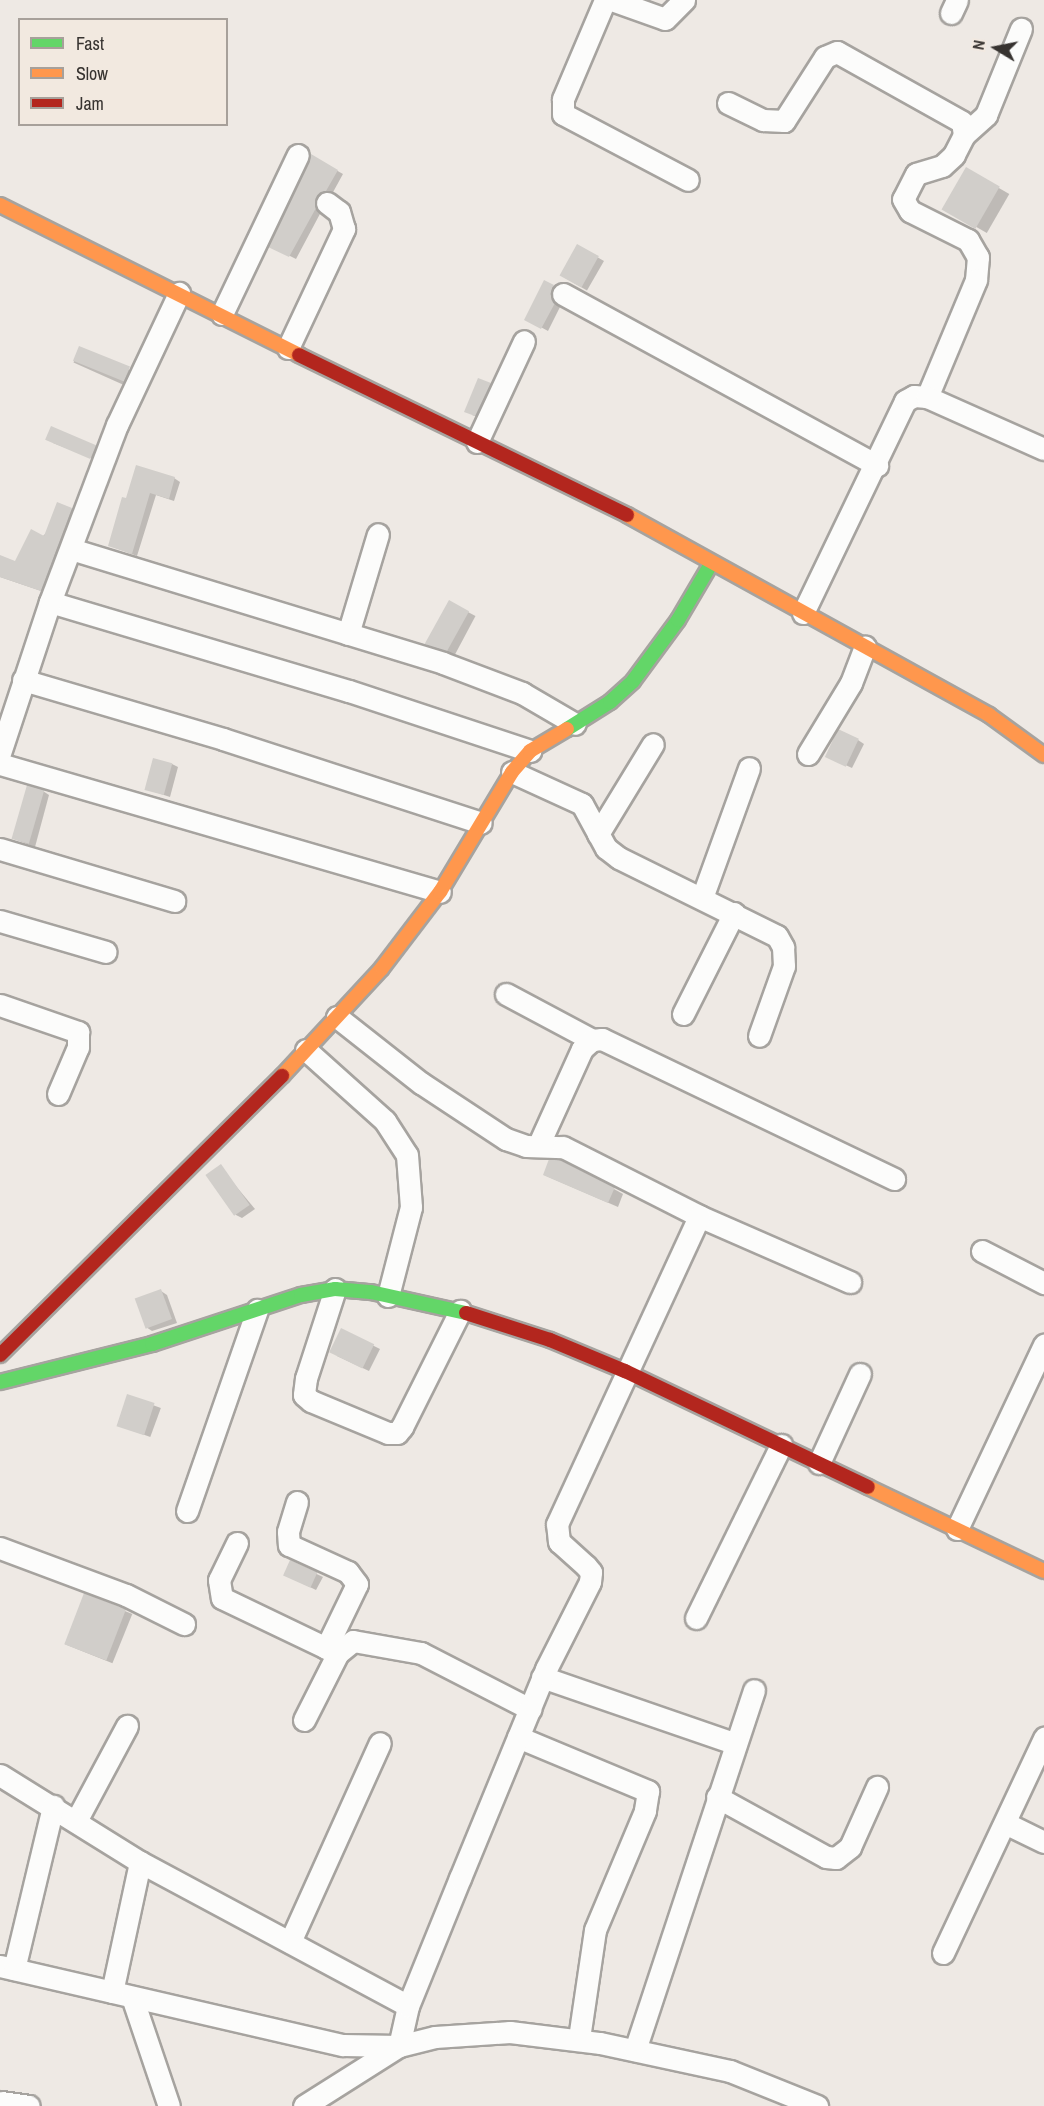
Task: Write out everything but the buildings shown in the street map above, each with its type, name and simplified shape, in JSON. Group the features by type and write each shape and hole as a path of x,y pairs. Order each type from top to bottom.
{"street":[{"path":"605,0 563,99 563,114 688,180"},
{"path":"612,0 665,19 684,0"},
{"path":"927,397 976,280 978,258 968,240 910,211 903,199 911,180 948,162 964,135 986,115 1021,29"},
{"path":"728,104 764,120 784,121 825,57 837,51 962,122 964,135"},
{"path":"222,314 298,155"},
{"path":"288,348 344,229 344,218 327,203"},
{"path":"0,205 222,314 351,383 629,516 711,564 990,715 1044,755"},
{"path":"1,743 50,602 130,394 179,293"},
{"path":"563,294 877,465"},
{"path":"477,442 524,341"},
{"path":"803,613 877,465 905,401 914,396 927,397 1044,448"},
{"path":"348,634 378,534"},
{"path":"71,549 443,663 522,693 575,724"},
{"path":"0,1355 231,1130 382,968 440,892 512,772 530,751 610,702 633,681 678,620 711,564"},
{"path":"50,602 349,691 530,751"},
{"path":"808,754 851,683 865,647"},
{"path":"22,680 224,739 481,823"},
{"path":"598,834 652,744"},
{"path":"0,764 440,892"},
{"path":"702,898 749,768"},
{"path":"512,772 582,804 606,848 619,858 764,927 783,947 784,966 759,1036"},
{"path":"0,849 72,873 174,901"},
{"path":"683,1014 734,913"},
{"path":"0,921 106,952"},
{"path":"506,994 592,1040 614,1044 894,1179"},
{"path":"0,1005 78,1032 78,1047 58,1094"},
{"path":"337,1017 421,1083 506,1139 538,1146 563,1147 699,1216 850,1282"},
{"path":"538,1146 568,1075 592,1040"},
{"path":"306,1050 386,1121 407,1155 411,1207 388,1296"},
{"path":"304,2106 399,2046 408,2006 542,1677 591,1572 559,1542 557,1524 625,1371 699,1216"},
{"path":"982,1251 1044,1283"},
{"path":"335,1289 306,1378 304,1395 311,1401 388,1433 397,1433 402,1427 460,1311"},
{"path":"0,1382 152,1344 257,1310 335,1289 388,1296 460,1311 550,1340 625,1371 1044,1571"},
{"path":"187,1511 257,1310"},
{"path":"957,1529 1044,1344"},
{"path":"819,1463 860,1374"},
{"path":"696,1618 781,1445"},
{"path":"297,1502 288,1532 290,1545 348,1572 357,1584 304,1720"},
{"path":"237,1543 219,1580 222,1598 332,1650 353,1641 421,1653 530,1709"},
{"path":"0,1548 126,1595 184,1624"},
{"path":"542,1677 734,1743"},
{"path":"635,2050 734,1743 754,1690"},
{"path":"76,1821 127,1726"},
{"path":"518,1737 648,1791 645,1811 596,1930 579,2039"},
{"path":"943,1953 1044,1737"},
{"path":"290,1942 380,1743"},
{"path":"0,1775 140,1862 408,2006"},
{"path":"717,1797 826,1857 836,1858 850,1847 877,1787"},
{"path":"53,1806 7,1968 343,2045 399,2046 477,2032 510,2031 579,2039 752,2078 818,2106"},
{"path":"1005,1822 1044,1842"},
{"path":"140,1862 122,1994 169,2106"},
{"path":"1,2102 29,2106"}],"traffic: fast":[{"path":"567,729 610,702 633,681 678,620 711,564"},
{"path":"0,1382 152,1344 301,1295 335,1289 371,1292 466,1313"}],"traffic: slow":[{"path":"0,205 299,355"},
{"path":"627,515 989,715 1044,755"},
{"path":"282,1076 382,968 440,892 512,772 530,751 567,729"},
{"path":"868,1487 1044,1571"}],"traffic: jam":[{"path":"299,355 627,515"},
{"path":"0,1355 282,1076"},
{"path":"466,1313 550,1340 625,1371 868,1487"}]}
